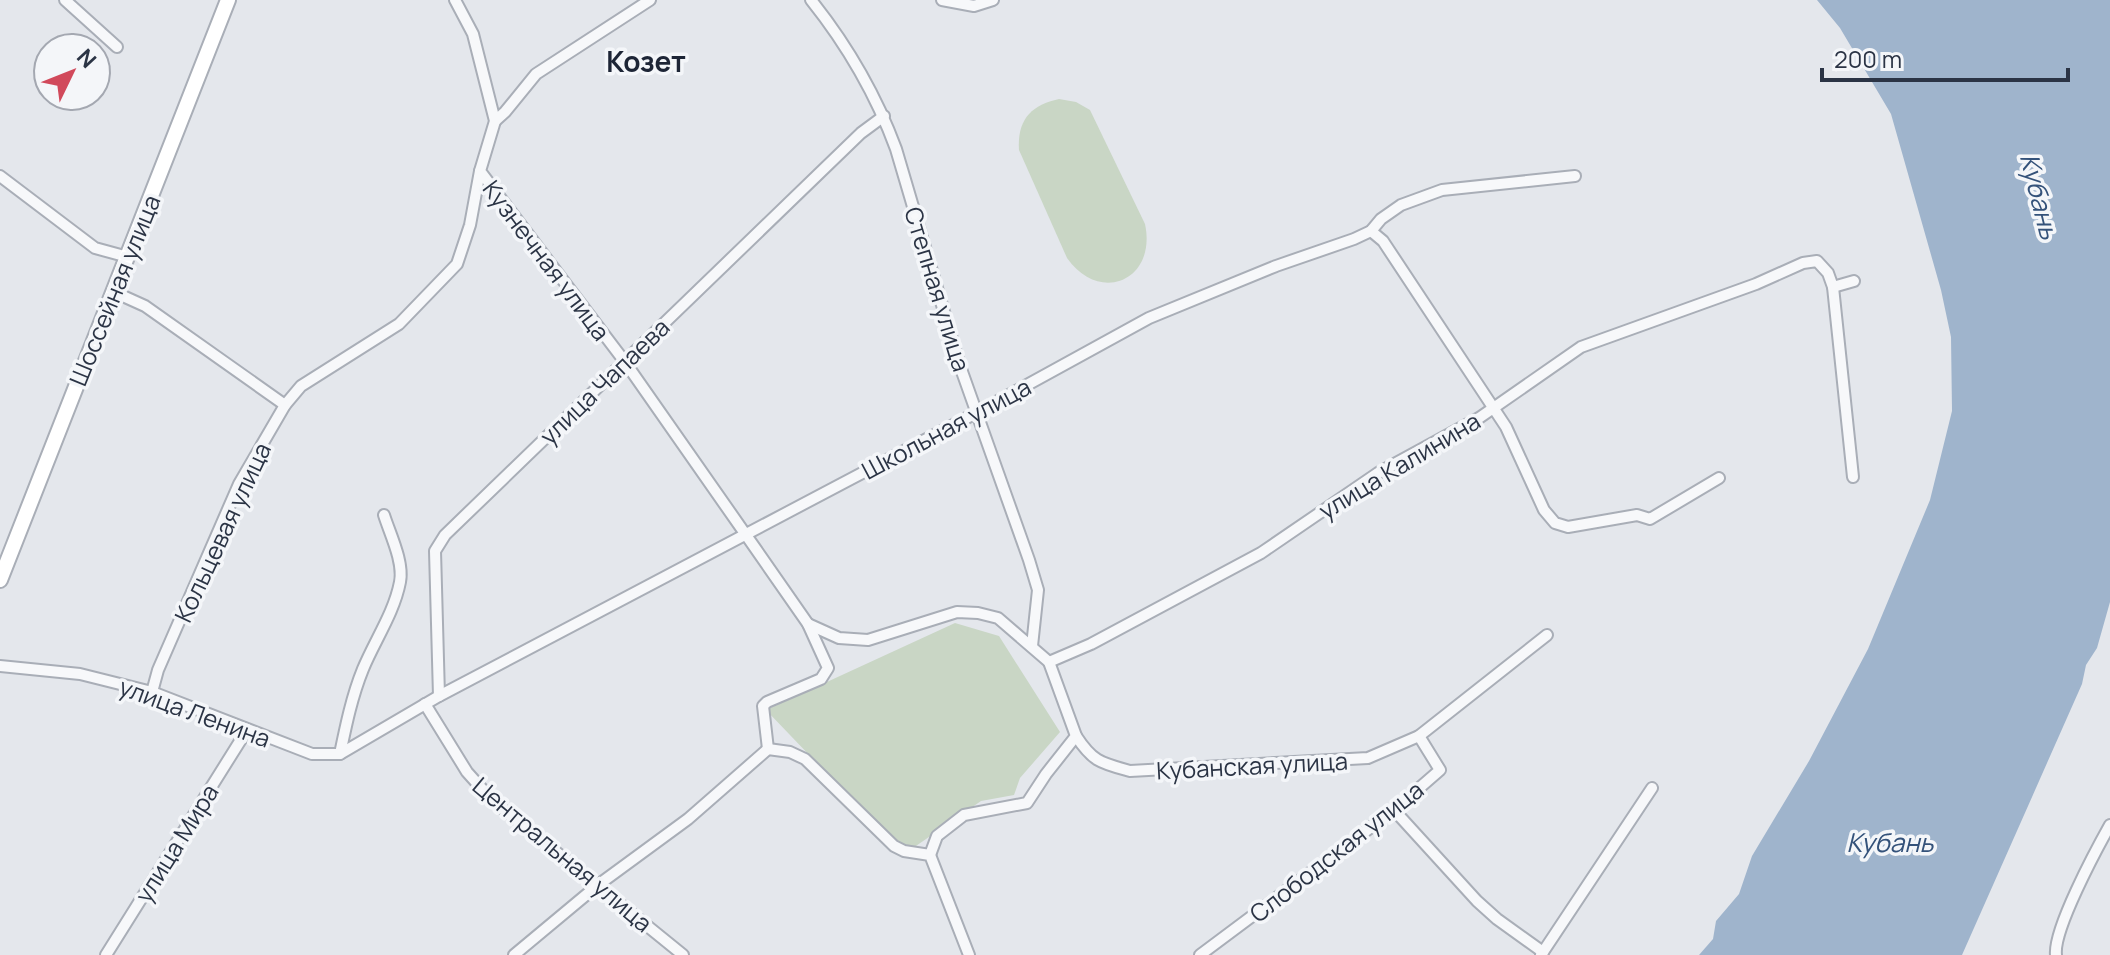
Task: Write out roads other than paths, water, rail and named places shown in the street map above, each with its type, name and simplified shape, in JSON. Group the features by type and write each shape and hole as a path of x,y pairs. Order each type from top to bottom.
{"street":[{"path":"65,0 117,47"},
{"name":"Шоссейная улица","path":"0,580 228,0"},
{"path":"455,0 473,34 495,121"},
{"path":"495,121 536,74 650,0"},
{"name":"Степная улица","path":"811,0 856,64 884,116 976,413 1038,590 1032,646"},
{"path":"942,0 974,6 993,0"},
{"name":"улица Чапаева","path":"439,696 435,551 445,535 861,133 884,116"},
{"name":"Кузнечная улица","path":"495,121 480,171 625,362 808,624 828,668 821,679 763,706 768,749"},
{"name":"Кольцевая улица","path":"152,692 158,670 239,484 285,405 301,386 399,324 457,264 470,225 480,171"},
{"path":"0,176 95,248 128,257"},
{"name":"Школьная улица","path":"340,754 439,696 976,413 1149,318 1371,231 1381,219 1401,205 1442,190 1575,176"},
{"path":"1371,231 1383,241 1506,427 1544,510 1555,523 1568,527 1637,515 1650,519 1719,478"},
{"name":"улица Калинина","path":"1049,662 1091,644 1261,553 1378,473 1492,408 1581,347 1756,284 1803,263 1817,261 1828,273 1833,287"},
{"path":"1853,477 1833,287 1854,281"},
{"path":"114,292 145,306 285,405"},
{"path":"340,754 346,722 363,670 400,582 396,553 384,515"},
{"path":"808,624 839,638 868,640 957,612 978,613 998,618 1049,662 1076,736 1027,803 964,815 937,836 930,855 969,955"},
{"name":"Кубанская улица","path":"1076,736 1090,756 1100,763 1130,771 1368,758 1419,736 1547,635"},
{"name":"улица Ленина","path":"0,666 80,674 152,692 312,754 340,754"},
{"name":"Центральная улица","path":"425,704 467,772 492,800 683,955"},
{"name":"улица Мира","path":"106,955 247,730"},
{"name":"Слободская улица","path":"1200,955 1394,810 1440,770 1419,736"},
{"path":"514,955 598,885 688,819 768,749 790,752 805,759 899,849 930,855"},
{"path":"1394,810 1477,901 1542,953 1652,788"},
{"path":"2056,955 2055,946 2076,895 2110,825"}],"water":[{"name":"Кубань","path":"1817,0 2110,0 2110,602 2097,648 2086,665 2082,684 1962,955 1699,955 1713,939 1716,921 1739,894 1752,856 1809,761 1868,649 1930,500 1952,411 1951,337 1941,290 1891,114 1840,28"}],"district":[{"name":"Козет","path":"646,61"}]}
